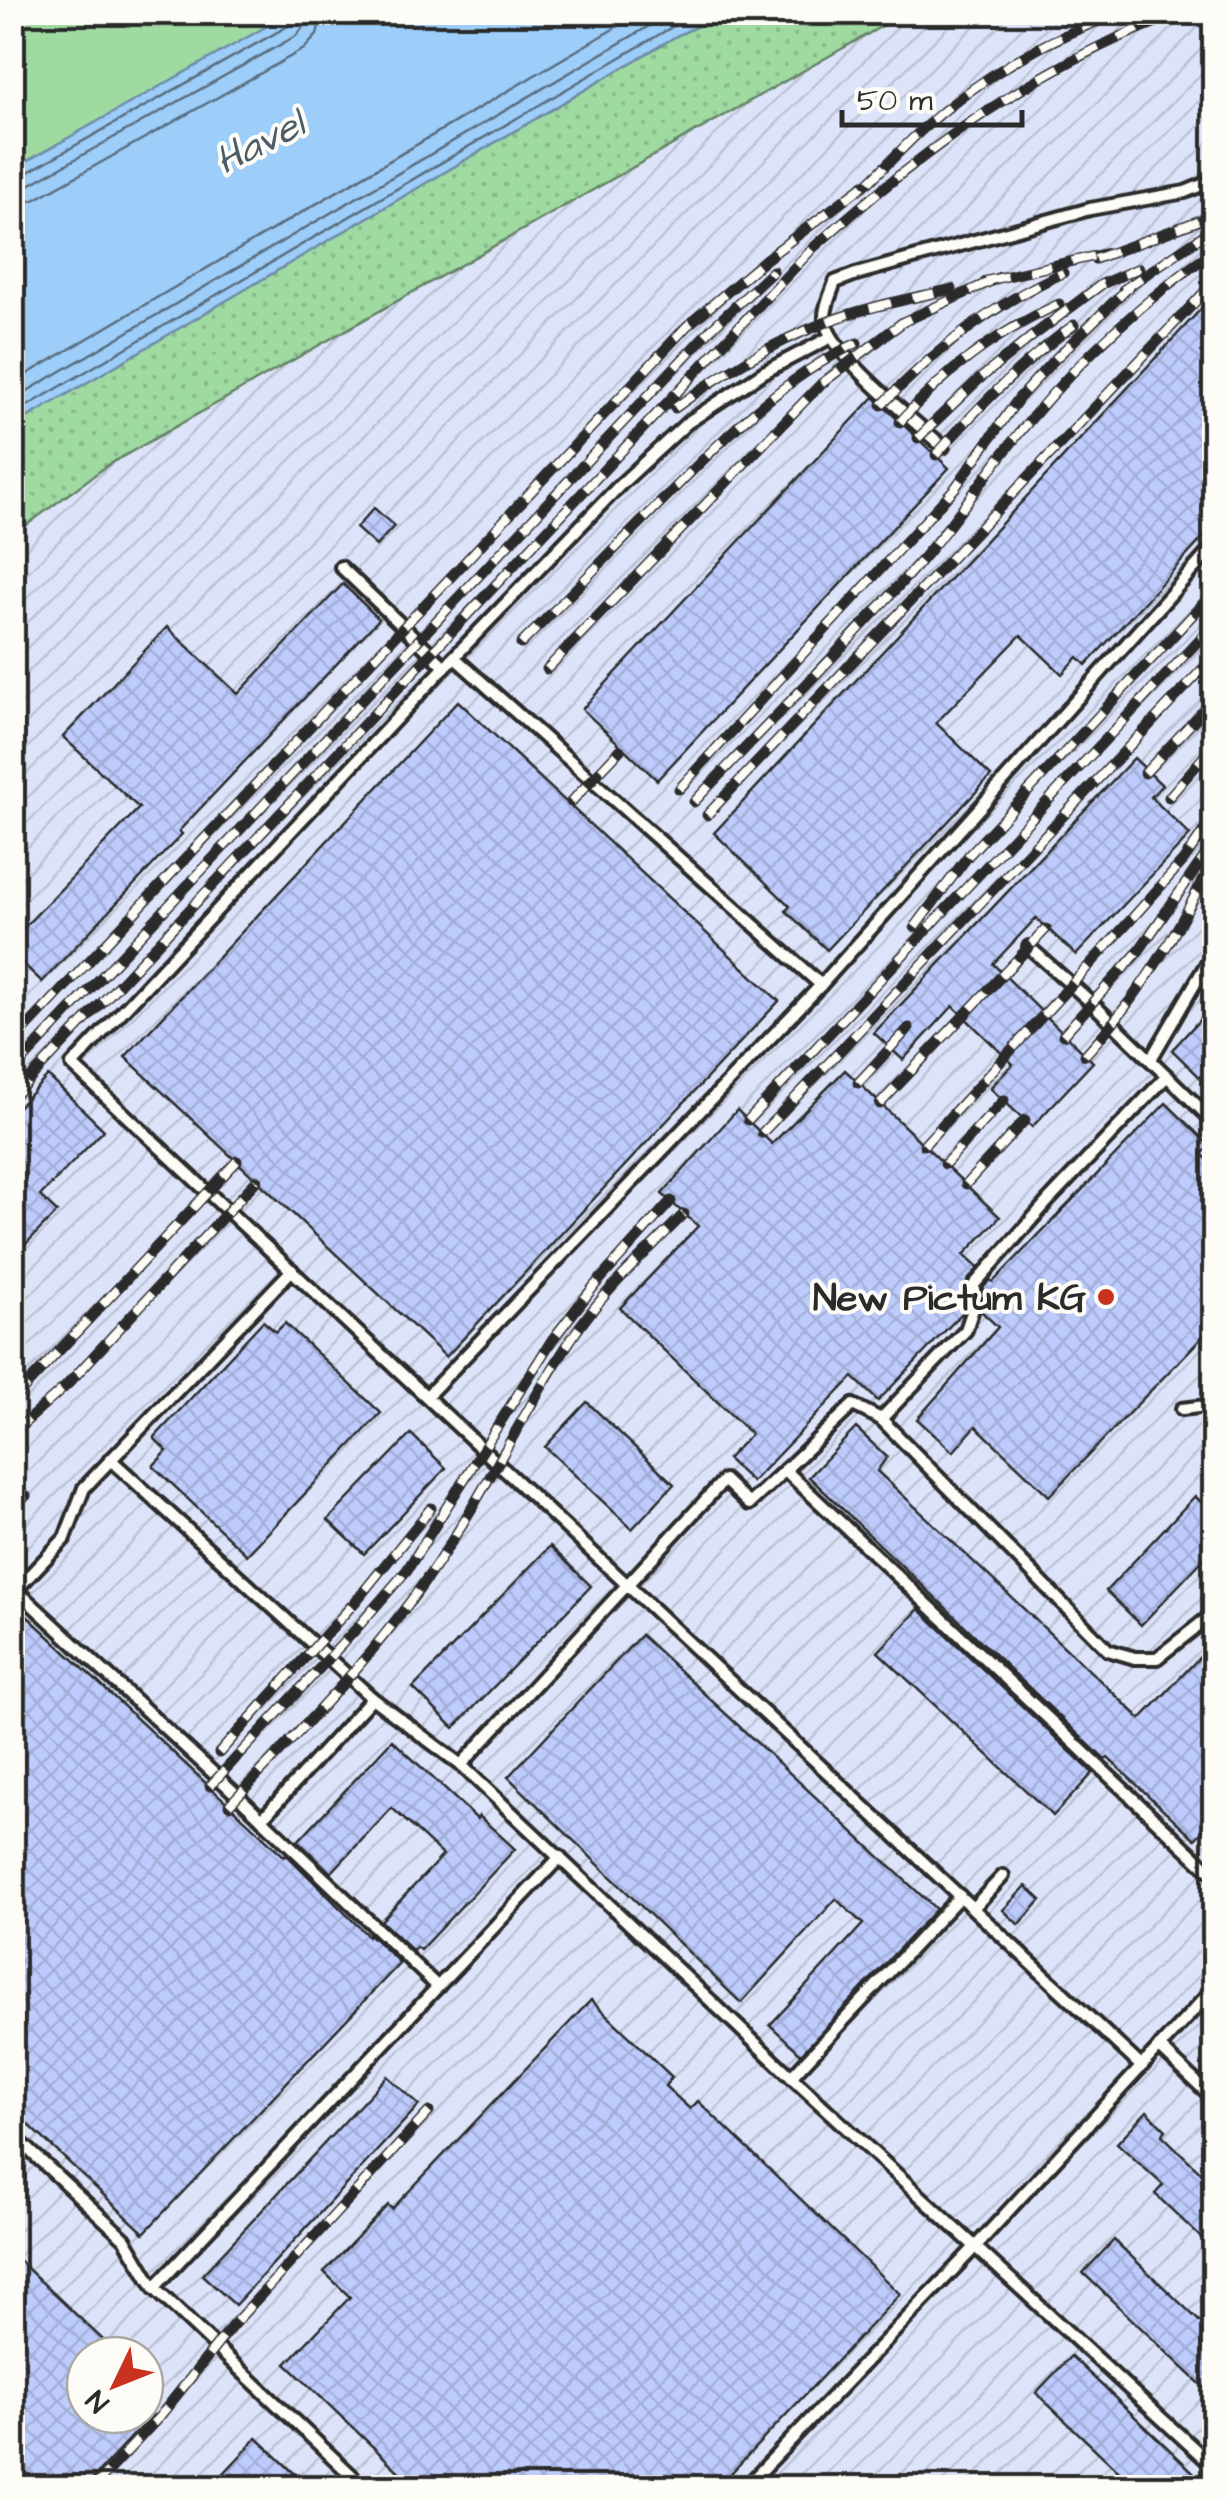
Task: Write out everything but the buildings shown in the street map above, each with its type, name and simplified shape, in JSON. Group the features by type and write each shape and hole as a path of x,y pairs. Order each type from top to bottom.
{"lane":[{"path":"943,447 851,361 831,337 825,322 835,282 1090,209 1213,186"},
{"path":"831,337 764,372 687,422 620,486 454,657 72,1065 1141,2066"},
{"path":"427,1396 822,986 1214,546"},
{"path":"341,567 445,667"},
{"path":"454,657 822,986"},
{"path":"1029,947 1214,1122"},
{"path":"1150,1060 1214,951"},
{"path":"881,1419 966,1330 974,1306 974,1285 1167,1076"},
{"path":"292,1270 84,1488 65,1538 14,1588 438,1987"},
{"path":"460,1764 724,1480 749,1504 853,1405 881,1419 1108,1650 1134,1658 1156,1658 1214,1612"},
{"path":"1182,1409 1214,1405"},
{"path":"110,1459 372,1698 460,1764 791,2077 1214,2467"},
{"path":"785,1470 1214,1875"},
{"path":"262,1819 372,1698"},
{"path":"154,2288 560,1857"},
{"path":"973,1908 1003,1876"},
{"path":"791,2077 960,1896"},
{"path":"745,2488 1214,1988"},
{"path":"1159,2047 1214,2099"},
{"path":"12,2134 125,2239 154,2288 365,2488"}],"shaded area":[{"path":"905,13 1214,13 1214,2487 13,2487 12,535 108,465"}],"green space":[{"path":"13,13 324,13 13,191"},
{"path":"725,13 905,13 108,465 13,535 12,426 678,35"}],"water":[{"name":"Havel","path":"292,12 725,13 678,35 13,426 13,169"}],"railway":[{"path":"869,182 946,109 993,75 1044,45 1124,12"},
{"path":"12,1098 813,248 941,143 1033,82 1131,32 1183,12"},
{"path":"12,1043 687,326 766,259 864,185"},
{"path":"1095,259 1214,215"},
{"path":"1123,290 1214,228"},
{"path":"694,802 918,564 1072,372 1140,308 1214,251"},
{"path":"986,281 1108,253"},
{"path":"918,438 977,381 1030,338 1102,284 1139,268"},
{"path":"12,1072 711,329 773,271"},
{"path":"882,405 966,330 1063,273"},
{"path":"547,669 821,384 903,322 1000,277"},
{"path":"707,815 1214,282"},
{"path":"679,789 955,488 1019,398 1132,284"},
{"path":"675,408 746,361 804,331 855,312 952,289"},
{"path":"900,422 973,354 1059,304"},
{"path":"936,455 1001,386 1074,325"},
{"path":"521,644 752,414 802,375 857,343"},
{"path":"915,927 968,856 1214,592"},
{"path":"748,1120 1214,624"},
{"path":"762,1133 1214,657"},
{"path":"1145,773 1214,699"},
{"path":"1169,797 1214,745"},
{"path":"571,802 620,750"},
{"path":"924,1145 1183,861 1214,817"},
{"path":"1063,1035 1138,952 1214,843"},
{"path":"1085,1055 1150,973 1202,881"},
{"path":"880,1104 1046,929"},
{"path":"858,1083 909,1028"},
{"path":"945,1164 1004,1100"},
{"path":"966,1184 1025,1120"},
{"path":"12,1401 237,1161"},
{"path":"12,1434 66,1386 257,1180"},
{"path":"210,1786 407,1570 552,1340 595,1285 671,1201"},
{"path":"229,1805 334,1694 408,1605 449,1545 584,1321 684,1214"},
{"path":"12,1502 26,1496"},
{"path":"219,1753 356,1601 431,1508"},
{"path":"93,2488 160,2416 233,2325 429,2112"}],"place":[{"name":"New Pictum KG","path":"1106,1297"}]}
